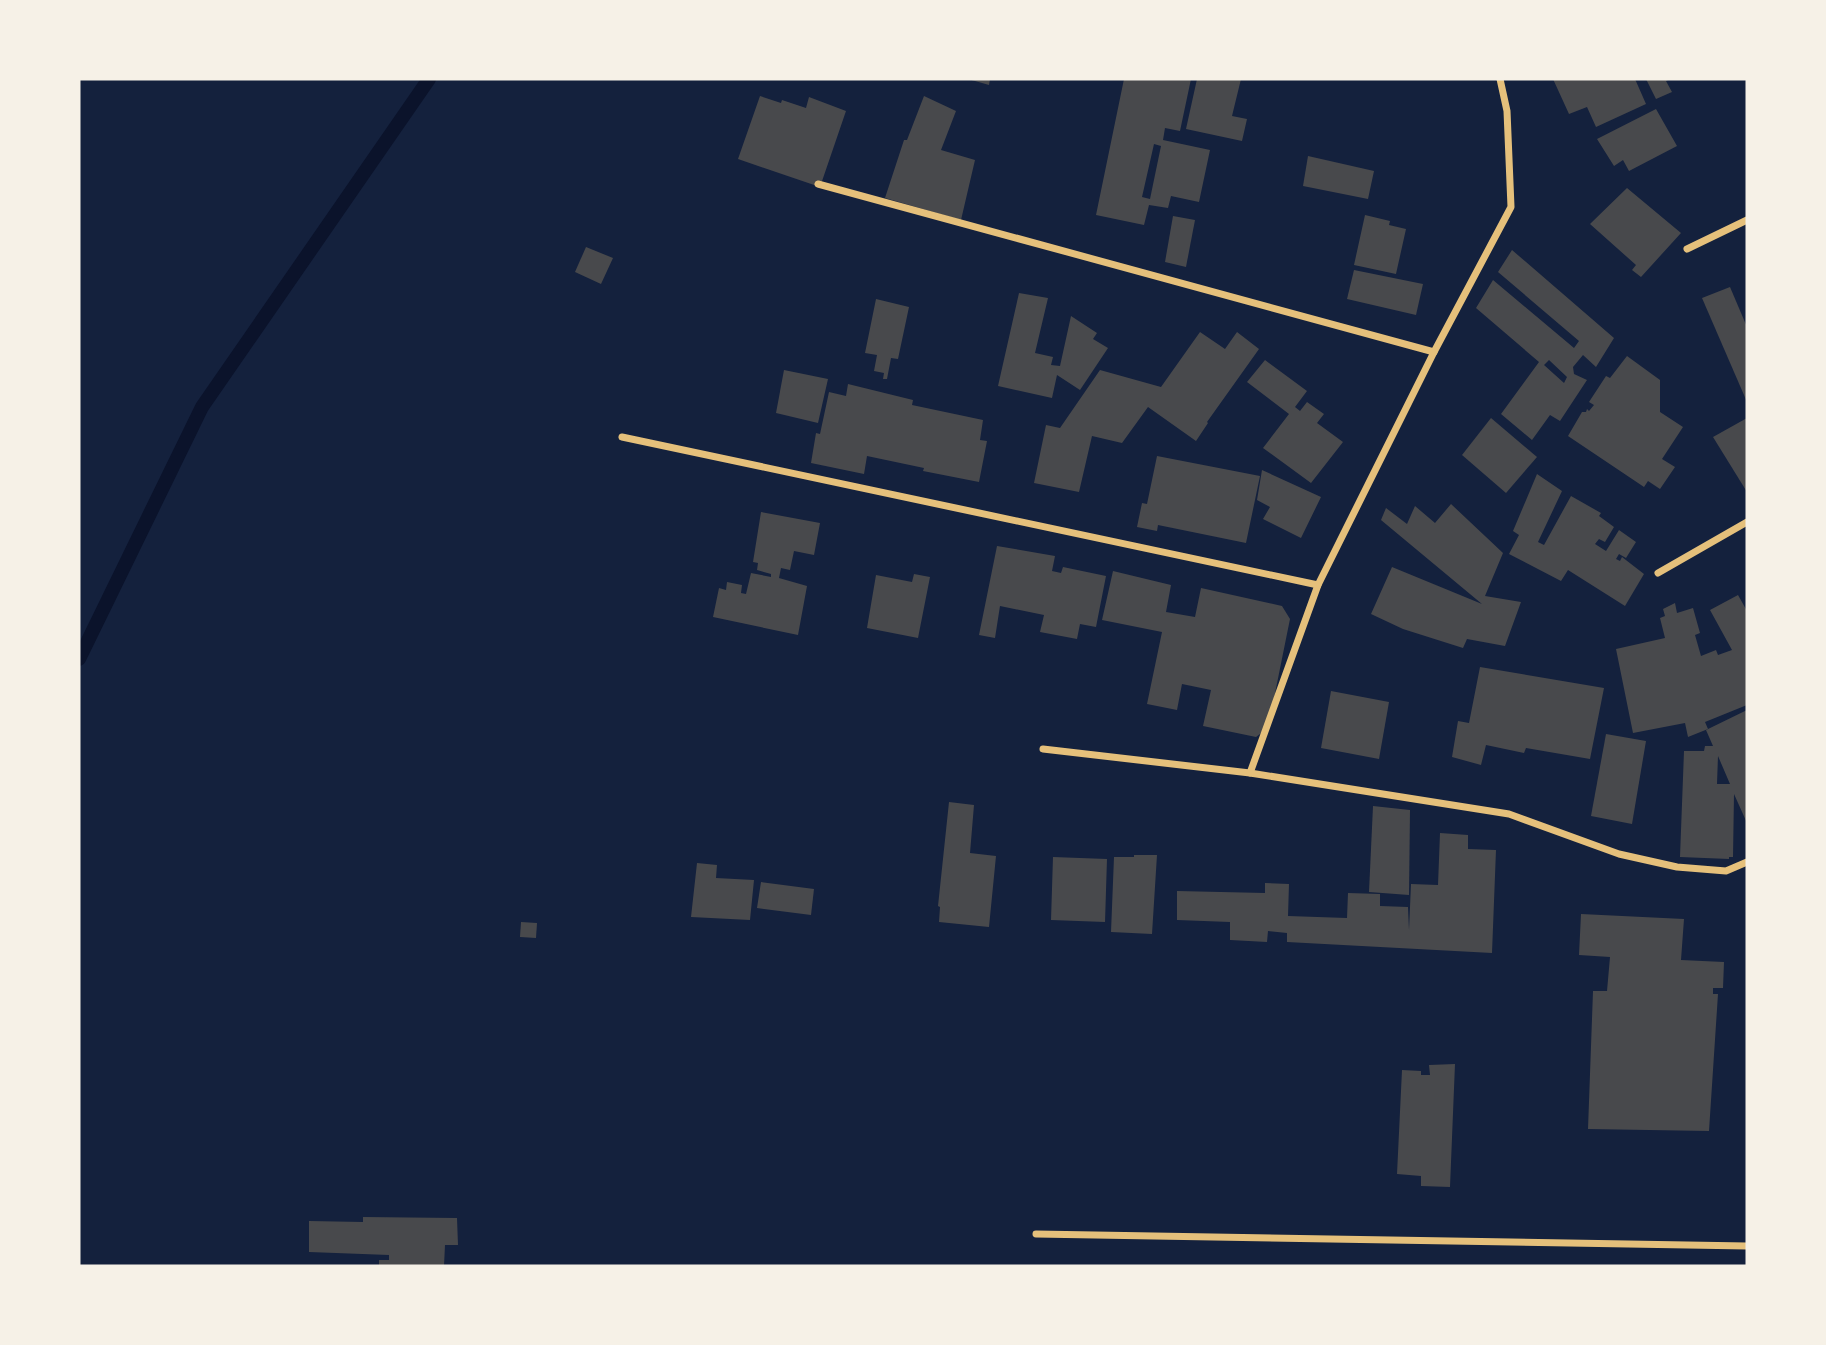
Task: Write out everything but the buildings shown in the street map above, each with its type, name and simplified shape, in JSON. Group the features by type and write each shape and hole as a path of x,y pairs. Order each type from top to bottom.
{"street":[{"path":"1250,773 1318,585 1434,352 1511,207 1507,111 1500,79"},
{"path":"817,184 1434,352"},
{"path":"1687,249 1747,220"},
{"path":"622,437 1318,585"},
{"path":"1658,573 1747,522"},
{"path":"1043,749 1250,773 1509,814 1619,854 1677,867 1726,871 1747,862"},
{"path":"1036,1234 1747,1246"}],"waterway":[{"path":"79,659 202,407 429,79"}]}
